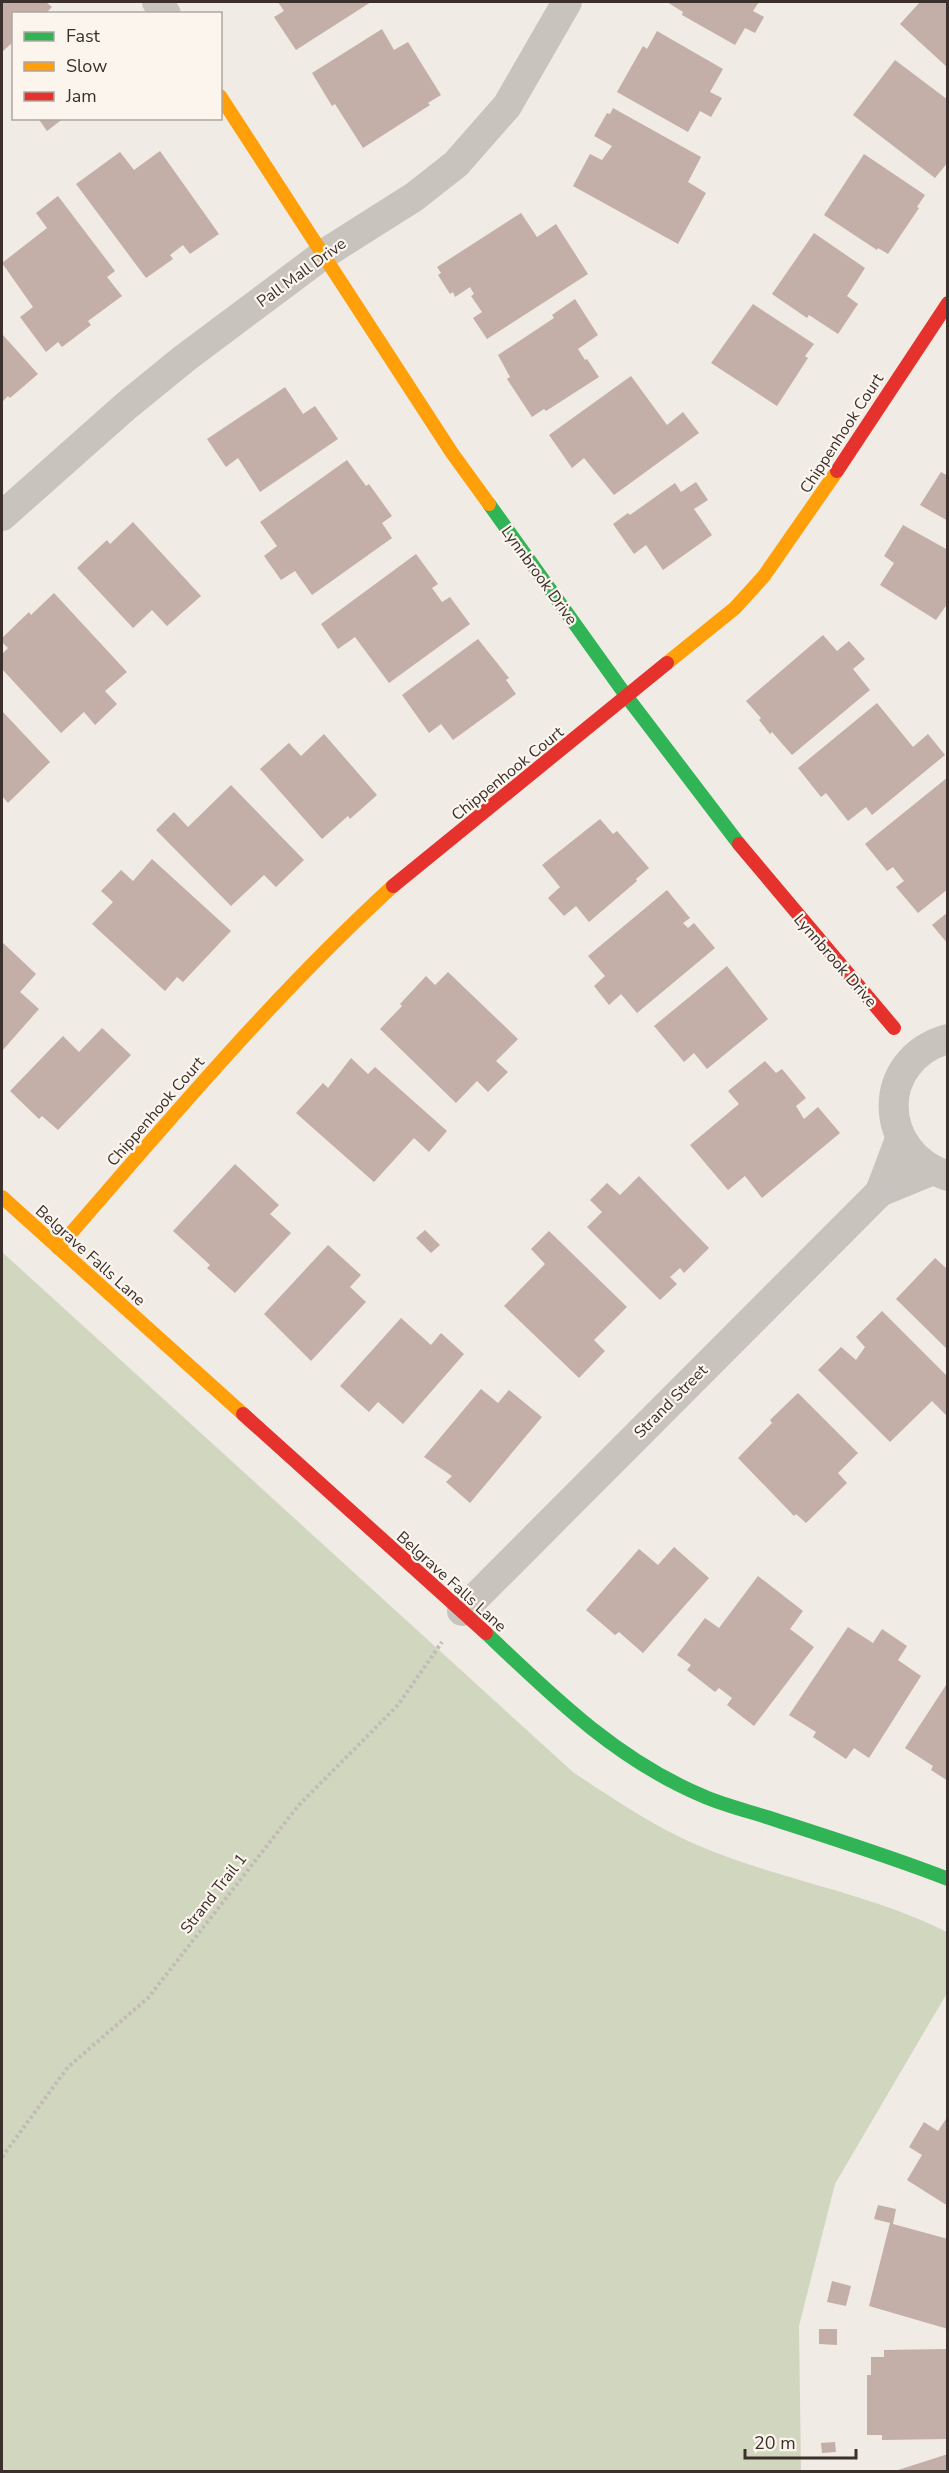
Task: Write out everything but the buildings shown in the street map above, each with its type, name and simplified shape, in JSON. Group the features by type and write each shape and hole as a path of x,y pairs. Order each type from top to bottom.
{"street":[{"name":"Pall Mall Drive","path":"2,516 184,358 324,254 414,197 456,164 507,106 567,2"},
{"name":"Lynnbrook Drive","path":"222,99 324,254 392,364 452,453 627,697 730,833 894,1028 903,1072"},
{"name":"Chippenhook Court","path":"58,1248 221,1061 340,937 392,887 735,608 764,576 792,538 948,303"},
{"path":"894,1028 941,1041"},
{"path":"939,1173 913,1158 900,1139 893,1117 894,1093 903,1072 918,1054 941,1041"},
{"name":"Strand Street","path":"462,1611 880,1192 900,1139"},
{"name":"Strand Street","path":"880,1192 939,1173"},
{"name":"Belgrave Falls Lane","path":"2,1197 462,1611 563,1706 619,1750 703,1796 905,1862 948,1879"}],"path":[{"name":"Strand Trail 1","path":"2,2157 68,2067 148,1998 298,1806 398,1705 442,1641"}],"green space":[{"path":"2,1252 574,1773 649,1821 697,1845 759,1868 886,1906 947,1932 947,1993 835,2184 799,2326 801,2471 2,2471"}],"traffic: fast":[{"path":"489,504 627,697 739,844"},
{"path":"486,1633 587,1725 642,1764 672,1781 721,1803 863,1848 948,1879"}],"traffic: slow":[{"path":"222,99 452,453 489,504"},
{"path":"667,663 735,608 764,576 837,471"},
{"path":"58,1248 262,1017 348,928 393,886"},
{"path":"2,1197 243,1414"}],"traffic: jam":[{"path":"837,471 948,303"},
{"path":"393,886 667,663"},
{"path":"739,844 894,1028"},
{"path":"243,1414 486,1633"}]}
